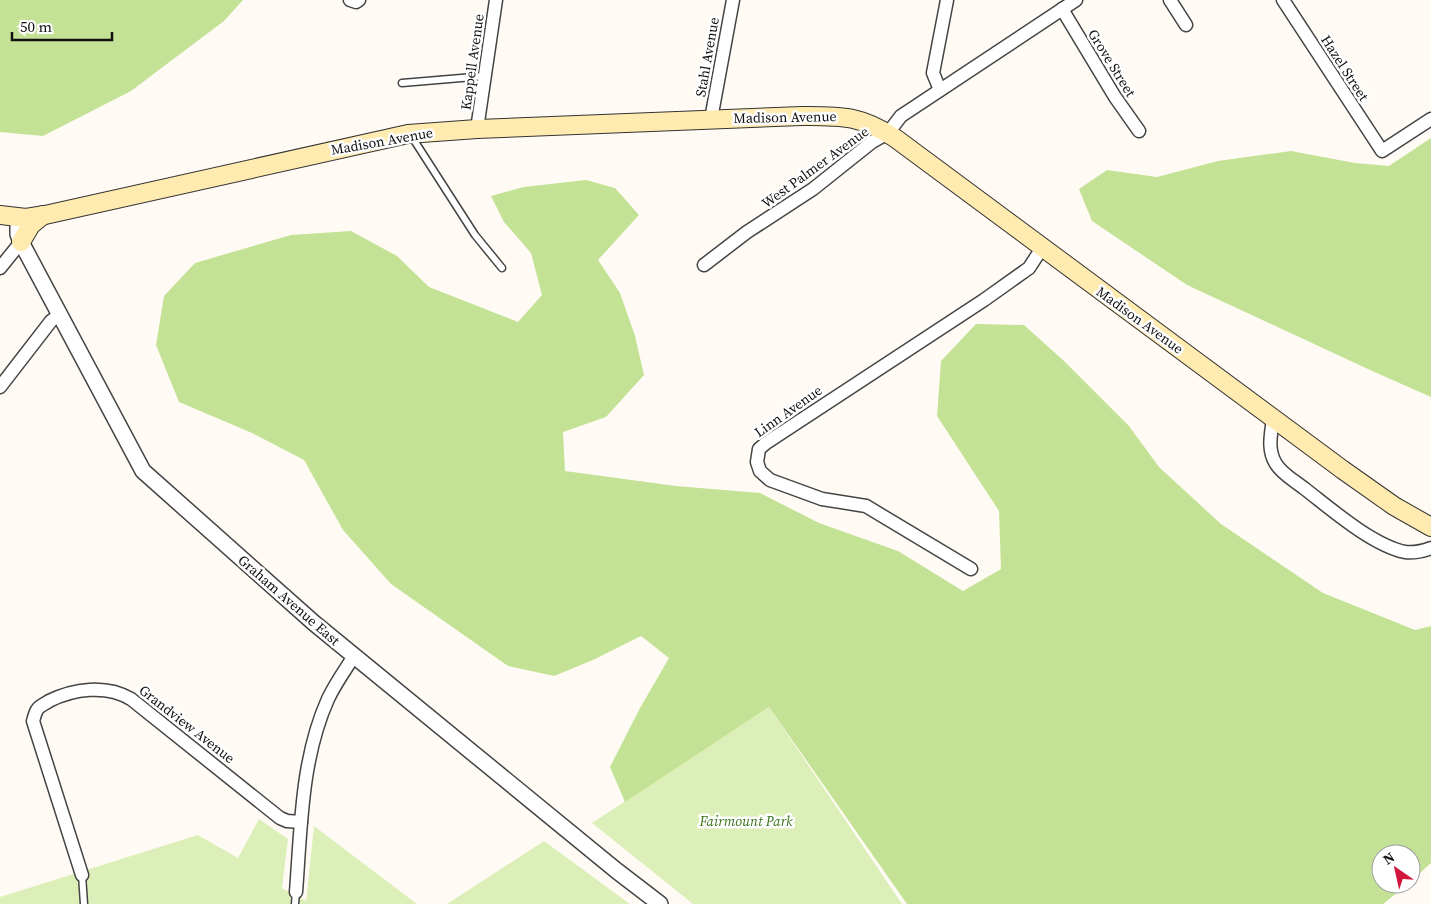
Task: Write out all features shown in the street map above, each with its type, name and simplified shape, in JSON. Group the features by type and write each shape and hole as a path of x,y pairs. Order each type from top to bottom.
{"main road":[{"name":"Madison Avenue","path":"0,215 26,218 43,216 410,133 711,119 844,116 868,123 888,133 1274,419 1394,506 1431,527"},
{"path":"21,242 31,225 43,216"}],"street":[{"path":"350,0 356,2 359,0"},
{"name":"Kappell Avenue","path":"478,129 496,0"},
{"name":"Stahl Avenue","path":"711,119 733,0"},
{"path":"940,90 933,73 947,0"},
{"name":"West Palmer Avenue","path":"704,265 747,232 813,189 872,142 888,133 901,116 1076,0"},
{"path":"1170,0 1186,25"},
{"name":"Hazel Street","path":"1284,0 1382,151 1431,119"},
{"name":"Grove Street","path":"1062,9 1115,97 1139,131"},
{"name":"Graham Avenue East","path":"18,217 18,234 21,242 143,470 314,623 616,871 660,904"},
{"path":"0,268 21,242"},
{"name":"Linn Avenue","path":"971,569 866,506 822,499 770,480 760,471 756,462 757,456 759,449 766,443 984,300 1029,268 1042,248"},
{"path":"0,387 51,321 59,315"},
{"path":"1274,419 1269,440 1271,453 1275,463 1283,472 1318,500 1383,544 1405,552 1416,552 1431,548"},
{"path":"295,898 301,822 312,749 322,713 335,685 354,656"},
{"name":"Grandview Avenue","path":"82,875 33,722 37,709 42,705 58,697 81,690 122,694 131,698 280,818 286,821 301,822"}],"lane":[{"path":"402,83 485,76"},
{"path":"410,133 475,235 502,268"},
{"name":"Grandview Avenue","path":"82,875 84,904"}],"green space":[{"path":"0,0 243,0 224,21 131,91 43,136 0,132"},
{"path":"1431,138 1431,397 1187,285 1092,221 1079,189 1107,170 1157,177 1218,161 1291,151 1355,163 1389,166"},
{"path":"586,180 615,188 639,215 598,260 620,293 635,336 644,375 606,417 563,432 565,471 676,486 760,493 819,523 898,551 963,591 1001,569 999,511 937,416 941,361 976,324 1024,325 1063,360 1129,426 1159,467 1221,524 1323,593 1415,630 1431,626 1431,863 1421,872 1421,844 1371,844 1371,894 1396,894 1383,904 907,904 769,707 625,802 610,767 640,708 669,658 641,636 593,660 554,676 508,666 391,584 343,530 304,460 252,433 179,402 156,345 164,296 195,263 291,235 351,231 397,256 429,287 518,322 542,295 531,253 504,222 491,196 524,187"},
{"name":"Fairmount Park","path":"769,707 902,904 693,904 592,823"},
{"path":"259,819 288,839 282,888 306,901 314,826 417,904 0,904 0,897 198,835 238,858"},
{"path":"544,841 630,904 447,904"}]}
